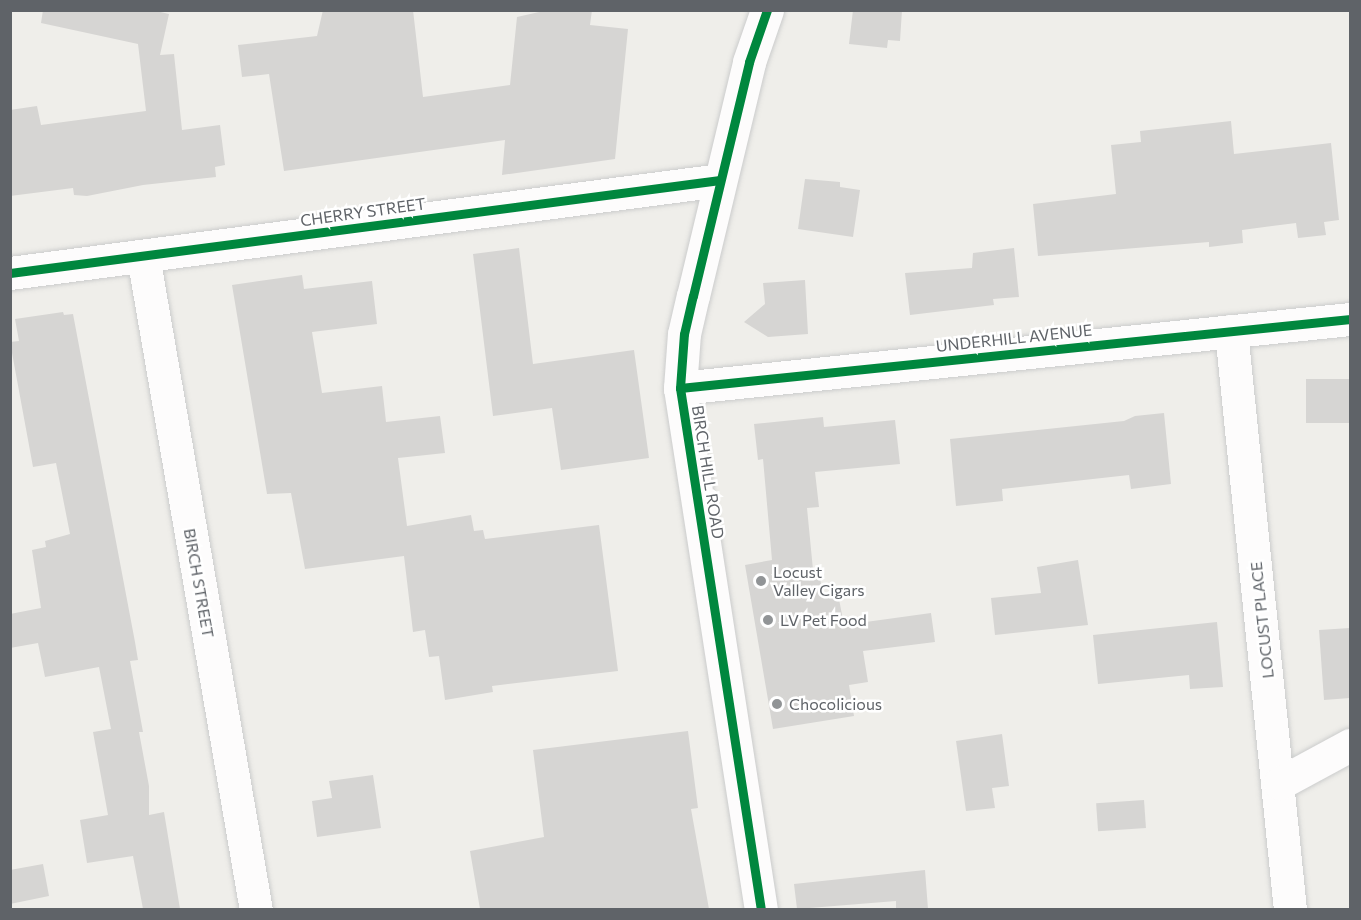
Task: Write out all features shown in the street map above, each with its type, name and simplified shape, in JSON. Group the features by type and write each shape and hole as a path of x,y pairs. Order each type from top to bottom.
{"street":[{"name":"BIRCH HILL ROAD","path":"761,909 680,388 684,334 749,62 767,10"},
{"name":"CHERRY STREET","path":"10,273 720,180"},
{"name":"BIRCH STREET","path":"143,256 256,909"},
{"name":"UNDERHILL AVENUE","path":"680,388 1350,319"},
{"name":"LOCUST PLACE","path":"1232,331 1280,783 1290,909"},
{"path":"1280,783 1350,746"}],"building":[{"path":"43,10 152,10 169,14 160,55 174,54 182,130 220,125 225,165 215,167 216,177 143,185 87,196 74,195 73,188 10,196 10,110 37,106 41,125 146,111 138,44 41,23"},
{"path":"323,10 413,10 423,97 510,85 517,17 548,10 592,10 590,25 628,29 615,159 502,175 505,140 284,171 269,74 242,77 238,45 317,36"},
{"path":"853,10 902,10 900,41 888,40 887,48 849,44"},
{"path":"1231,121 1234,154 1331,143 1339,220 1324,222 1326,235 1298,238 1296,223 1242,230 1243,243 1209,247 1209,242 1038,256 1033,204 1116,194 1111,145 1141,142 1140,131"},
{"path":"805,179 840,182 840,187 860,190 853,237 798,229"},
{"path":"519,248 533,364 634,350 649,458 561,470 552,408 493,416 473,254"},
{"path":"1014,248 1019,297 993,299 994,305 910,315 905,273 972,268 973,253"},
{"path":"302,275 304,289 372,281 377,324 312,332 322,393 382,386 386,422 440,416 445,453 398,458 407,526 471,515 474,531 483,530 485,539 599,525 618,671 492,686 493,692 445,700 439,656 429,657 425,630 413,632 404,556 305,569 291,493 267,494 232,285"},
{"path":"805,280 808,334 768,337 744,322 765,304 763,283"},
{"path":"63,312 64,315 73,314 135,642 138,660 130,661 143,732 139,732 149,786 149,815 164,812 180,909 143,909 133,856 87,863 80,820 108,815 93,732 111,729 99,667 45,677 38,643 10,648 10,614 41,608 32,550 46,547 45,541 70,534 56,463 33,467 10,342 19,341 15,319"},
{"path":"1306,379 1350,379 1350,423 1306,423"},
{"path":"1164,413 1171,484 1131,489 1129,475 1002,489 1003,501 956,506 950,439 1124,421 1135,416"},
{"path":"823,417 824,427 895,420 900,464 815,472 819,507 807,508 814,580 820,578 823,597 838,594 844,625 931,613 935,642 863,651 868,682 849,685 854,716 773,729 745,565 772,560 763,459 758,460 754,424"},
{"path":"1078,560 1088,625 995,635 991,598 1041,593 1037,567"},
{"path":"1217,622 1223,687 1190,689 1189,675 1098,684 1093,635"},
{"path":"1350,628 1350,698 1324,700 1319,630"},
{"path":"688,731 698,808 691,809 709,909 480,909 470,851 544,837 533,750"},
{"path":"1002,734 1009,786 992,788 995,808 966,811 956,741"},
{"path":"373,775 381,828 317,837 312,801 332,798 329,781"},
{"path":"1144,800 1146,828 1098,831 1096,803"},
{"path":"43,864 49,896 10,904 10,870"},
{"path":"925,870 928,909 896,909 896,901 797,909 794,884"}],"cycle path":[{"path":"761,910 680,388 684,334 749,62 767,10"},
{"path":"10,273 720,180"},
{"path":"680,388 1350,319"}],"place":[{"name":"Locust Valley Cigars","path":"761,581"},
{"name":"LV Pet Food","path":"768,620"},
{"name":"Chocolicious","path":"777,704"}]}
